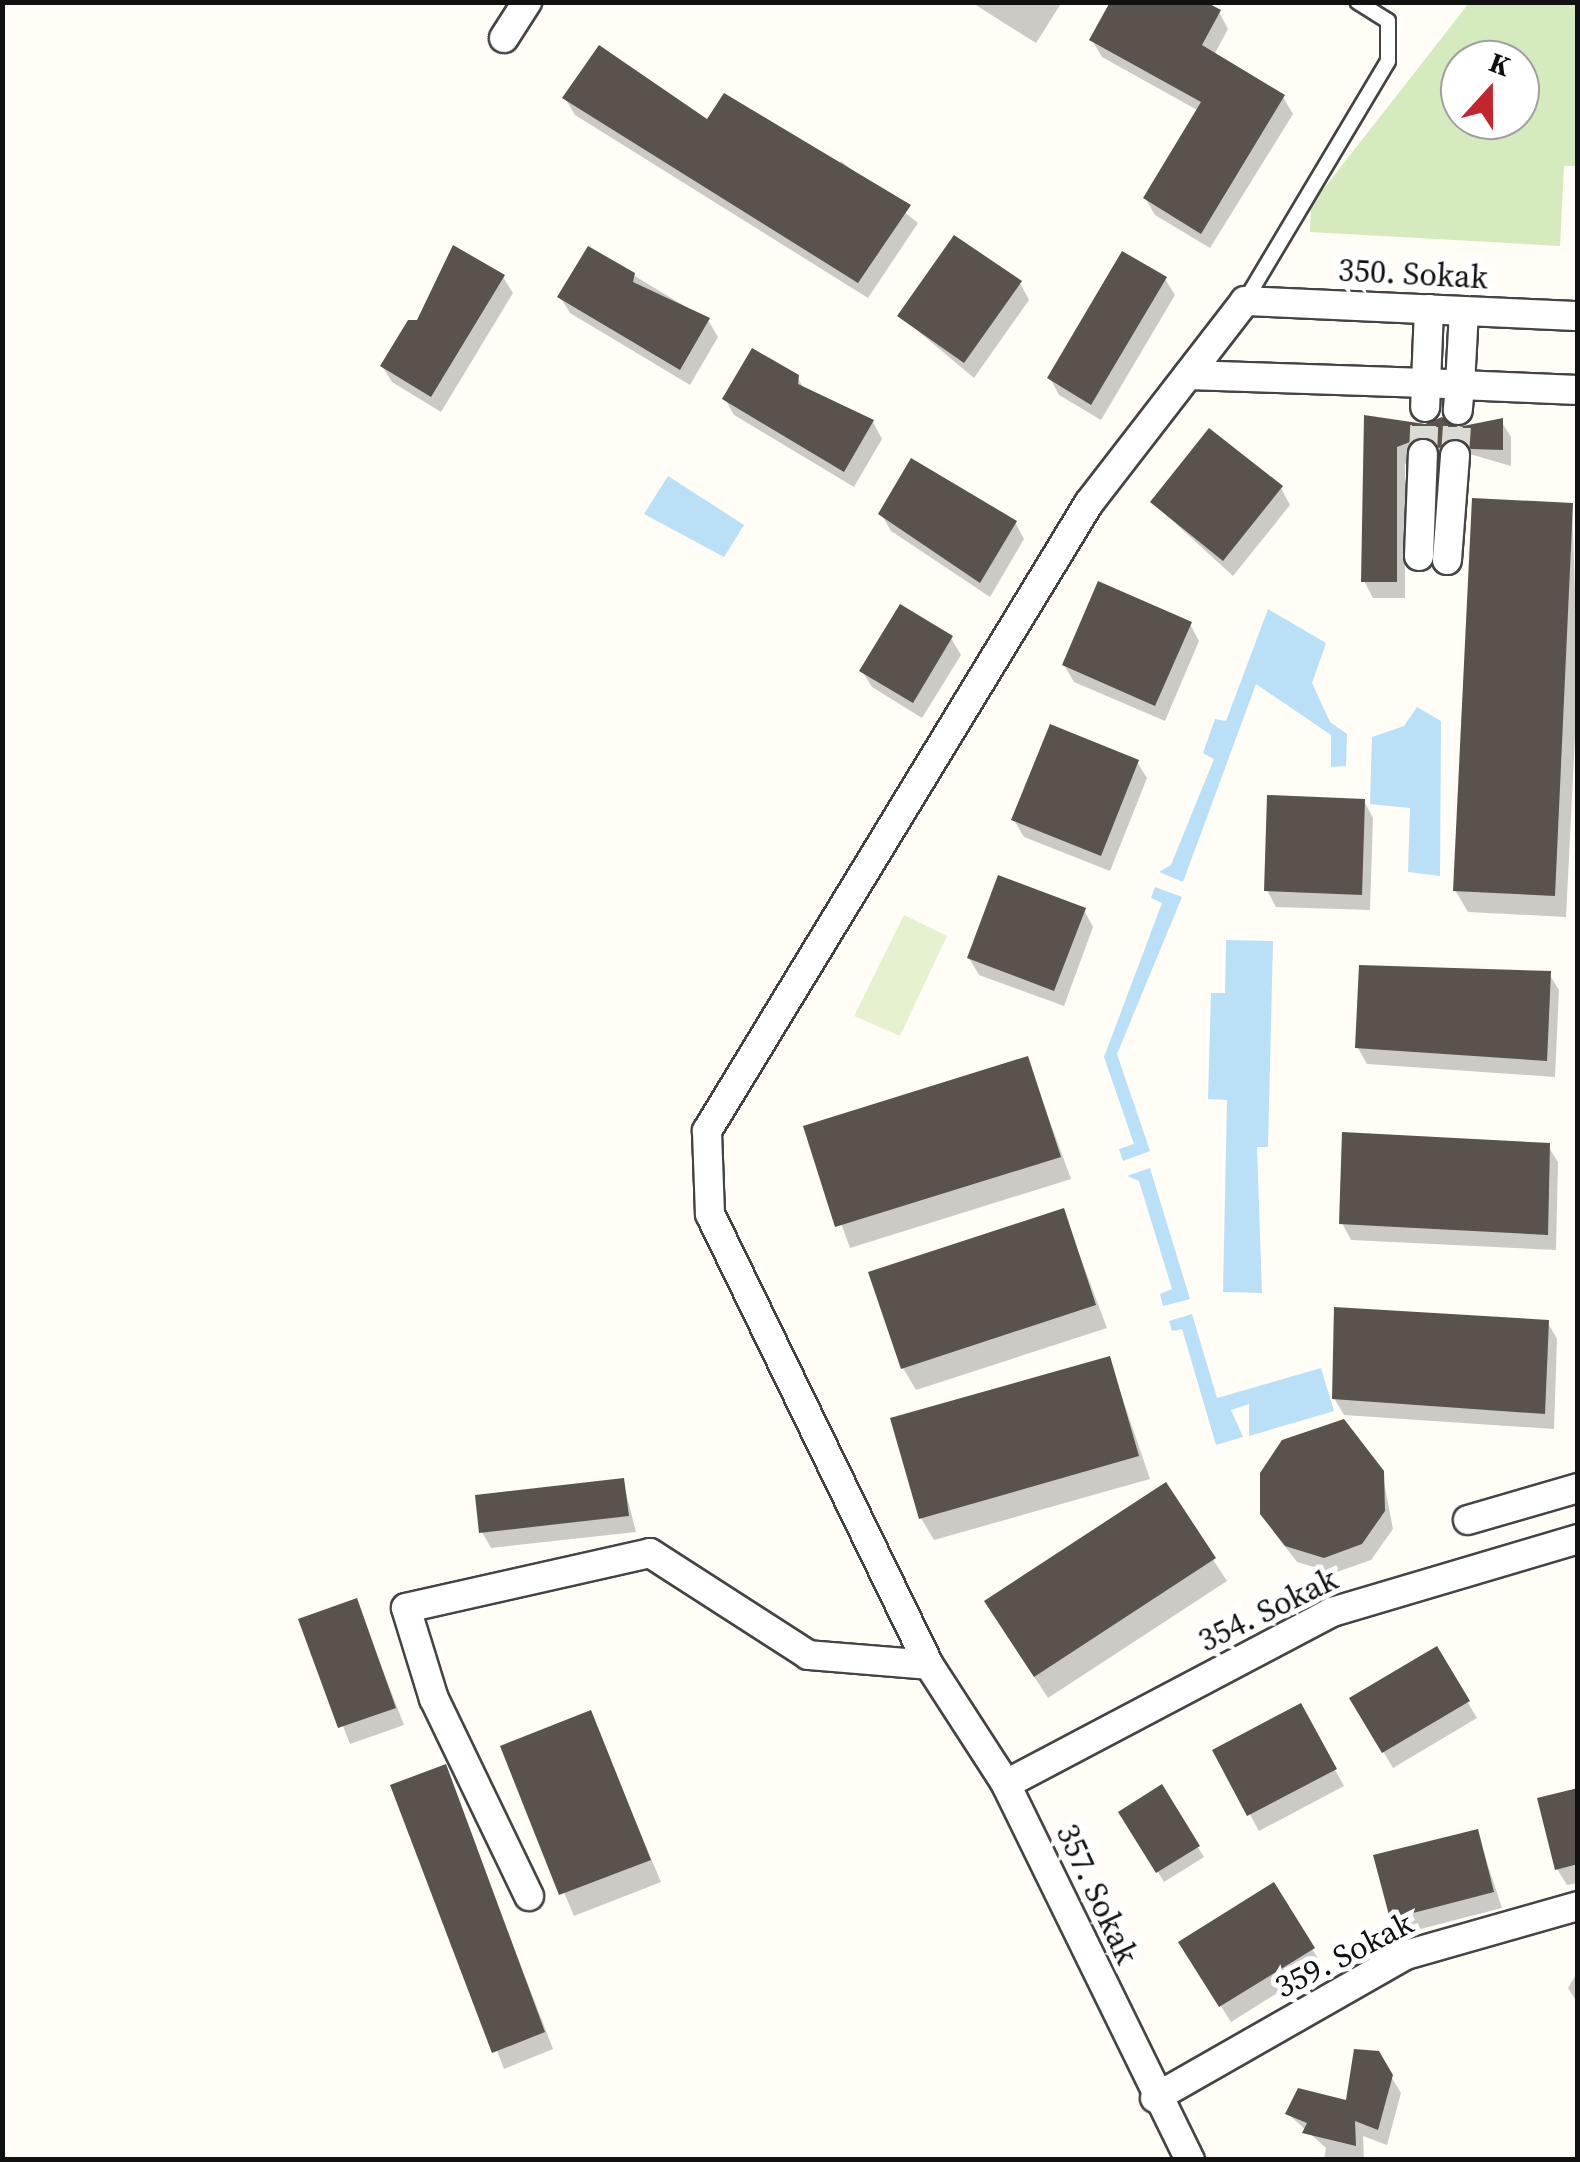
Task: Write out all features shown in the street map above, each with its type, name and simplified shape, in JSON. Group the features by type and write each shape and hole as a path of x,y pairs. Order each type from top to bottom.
{"street":[{"path":"504,38 527,2"},
{"name":"350. Sokak","path":"1245,301 1578,316"},
{"name":"357. Sokak","path":"1190,2160 1154,2098 1006,1784 929,1665 710,1214 708,1131 1090,503 1245,301"},
{"path":"1425,395 1428,309"},
{"path":"1459,397 1464,311"},
{"path":"1188,374 1459,397 1578,390"},
{"path":"1423,454 1433,558 1455,454"},
{"path":"1468,1520 1578,1488"},
{"name":"354. Sokak","path":"1006,1784 1332,1612 1578,1539"},
{"path":"529,1896 434,1699 406,1608 650,1552 808,1655 929,1665"},
{"name":"359. Sokak","path":"1154,2098 1406,1955 1578,1906"}],"lane":[{"path":"1245,301 1388,60 1388,21 1358,2"}],"green space":[{"path":"1469,3 1577,3 1577,166 1564,166 1560,246 1310,232 1311,205 1440,40 1440,140 1540,140 1540,40 1440,40"},
{"path":"904,915 947,936 900,1036 854,1016"}],"water":[{"path":"668,476 744,525 724,557 644,514"},
{"path":"1268,609 1326,643 1312,683 1330,722 1347,734 1346,766 1331,767 1331,735 1256,684 1183,882 1159,872 1171,865 1214,759 1203,753 1215,719 1226,721"},
{"path":"1417,707 1441,721 1440,876 1408,872 1410,808 1370,804 1372,737 1404,726"},
{"path":"1155,887 1182,897 1117,1054 1150,1151 1123,1161 1119,1149 1134,1144 1104,1057 1162,903 1151,898"},
{"path":"1226,940 1273,941 1268,1147 1257,1147 1262,1293 1223,1292 1227,1100 1208,1099 1211,993 1225,993"},
{"path":"1150,1168 1190,1299 1163,1306 1160,1294 1172,1289 1139,1181 1127,1176"},
{"path":"1192,1314 1217,1398 1321,1368 1334,1411 1249,1436 1249,1404 1231,1410 1243,1437 1216,1445 1182,1329 1172,1331 1169,1321"}],"building":[{"path":"1110,2 1206,2 1221,10 1202,45 1285,95 1201,234 1143,198 1201,102 1089,40"},
{"path":"599,45 707,119 724,93 911,205 858,283 562,98"},
{"path":"954,235 1022,281 964,363 897,316"},
{"path":"453,245 505,275 431,397 380,366 408,320 417,320"},
{"path":"588,246 635,273 633,282 710,318 680,370 557,297"},
{"path":"1122,251 1167,277 1091,405 1047,378"},
{"path":"752,348 799,375 798,384 874,420 844,472 722,399"},
{"path":"1364,415 1425,424 1442,417 1458,427 1503,418 1503,450 1471,449 1455,438 1439,448 1423,437 1397,447 1397,582 1361,582"},
{"path":"1209,428 1283,486 1223,561 1150,502"},
{"path":"911,458 1017,521 980,583 878,514"},
{"path":"1472,498 1573,503 1555,896 1453,891"},
{"path":"1098,581 1192,622 1155,706 1062,665"},
{"path":"900,604 953,636 913,703 859,671"},
{"path":"1050,724 1139,760 1101,856 1011,820"},
{"path":"1267,795 1365,799 1362,895 1264,891"},
{"path":"998,875 1086,908 1054,991 967,958"},
{"path":"1359,965 1551,971 1547,1061 1355,1048"},
{"path":"1028,1056 1061,1157 835,1227 803,1126"},
{"path":"1342,1132 1550,1143 1548,1235 1339,1224"},
{"path":"1064,1208 1096,1305 901,1369 868,1272"},
{"path":"1334,1307 1549,1320 1545,1414 1332,1399"},
{"path":"1110,1356 1139,1456 919,1519 890,1418"},
{"path":"1344,1419 1384,1471 1385,1511 1362,1544 1324,1558 1285,1546 1260,1514 1260,1473 1282,1440"},
{"path":"624,1478 629,1516 479,1533 475,1495"},
{"path":"1166,1482 1216,1558 1034,1677 984,1601"},
{"path":"357,1598 396,1708 338,1728 298,1619"},
{"path":"1437,1646 1470,1701 1382,1753 1349,1698"},
{"path":"1301,1703 1337,1769 1247,1816 1212,1750"},
{"path":"591,1710 651,1860 559,1895 500,1746"},
{"path":"446,1764 545,2032 492,2053 390,1785"},
{"path":"1162,1784 1200,1846 1156,1873 1118,1812"},
{"path":"1578,1788 1578,1864 1555,1870 1537,1798"},
{"path":"1478,1829 1494,1892 1390,1919 1373,1855"},
{"path":"1274,1882 1315,1948 1219,2007 1178,1942"},
{"path":"1354,2049 1379,2051 1393,2075 1378,2130 1355,2121 1356,2146 1302,2133 1307,2123 1285,2114 1298,2088 1346,2100"}],"tunnel":[{"path":"1423,454 1425,407"},
{"path":"1455,455 1458,410"}]}
